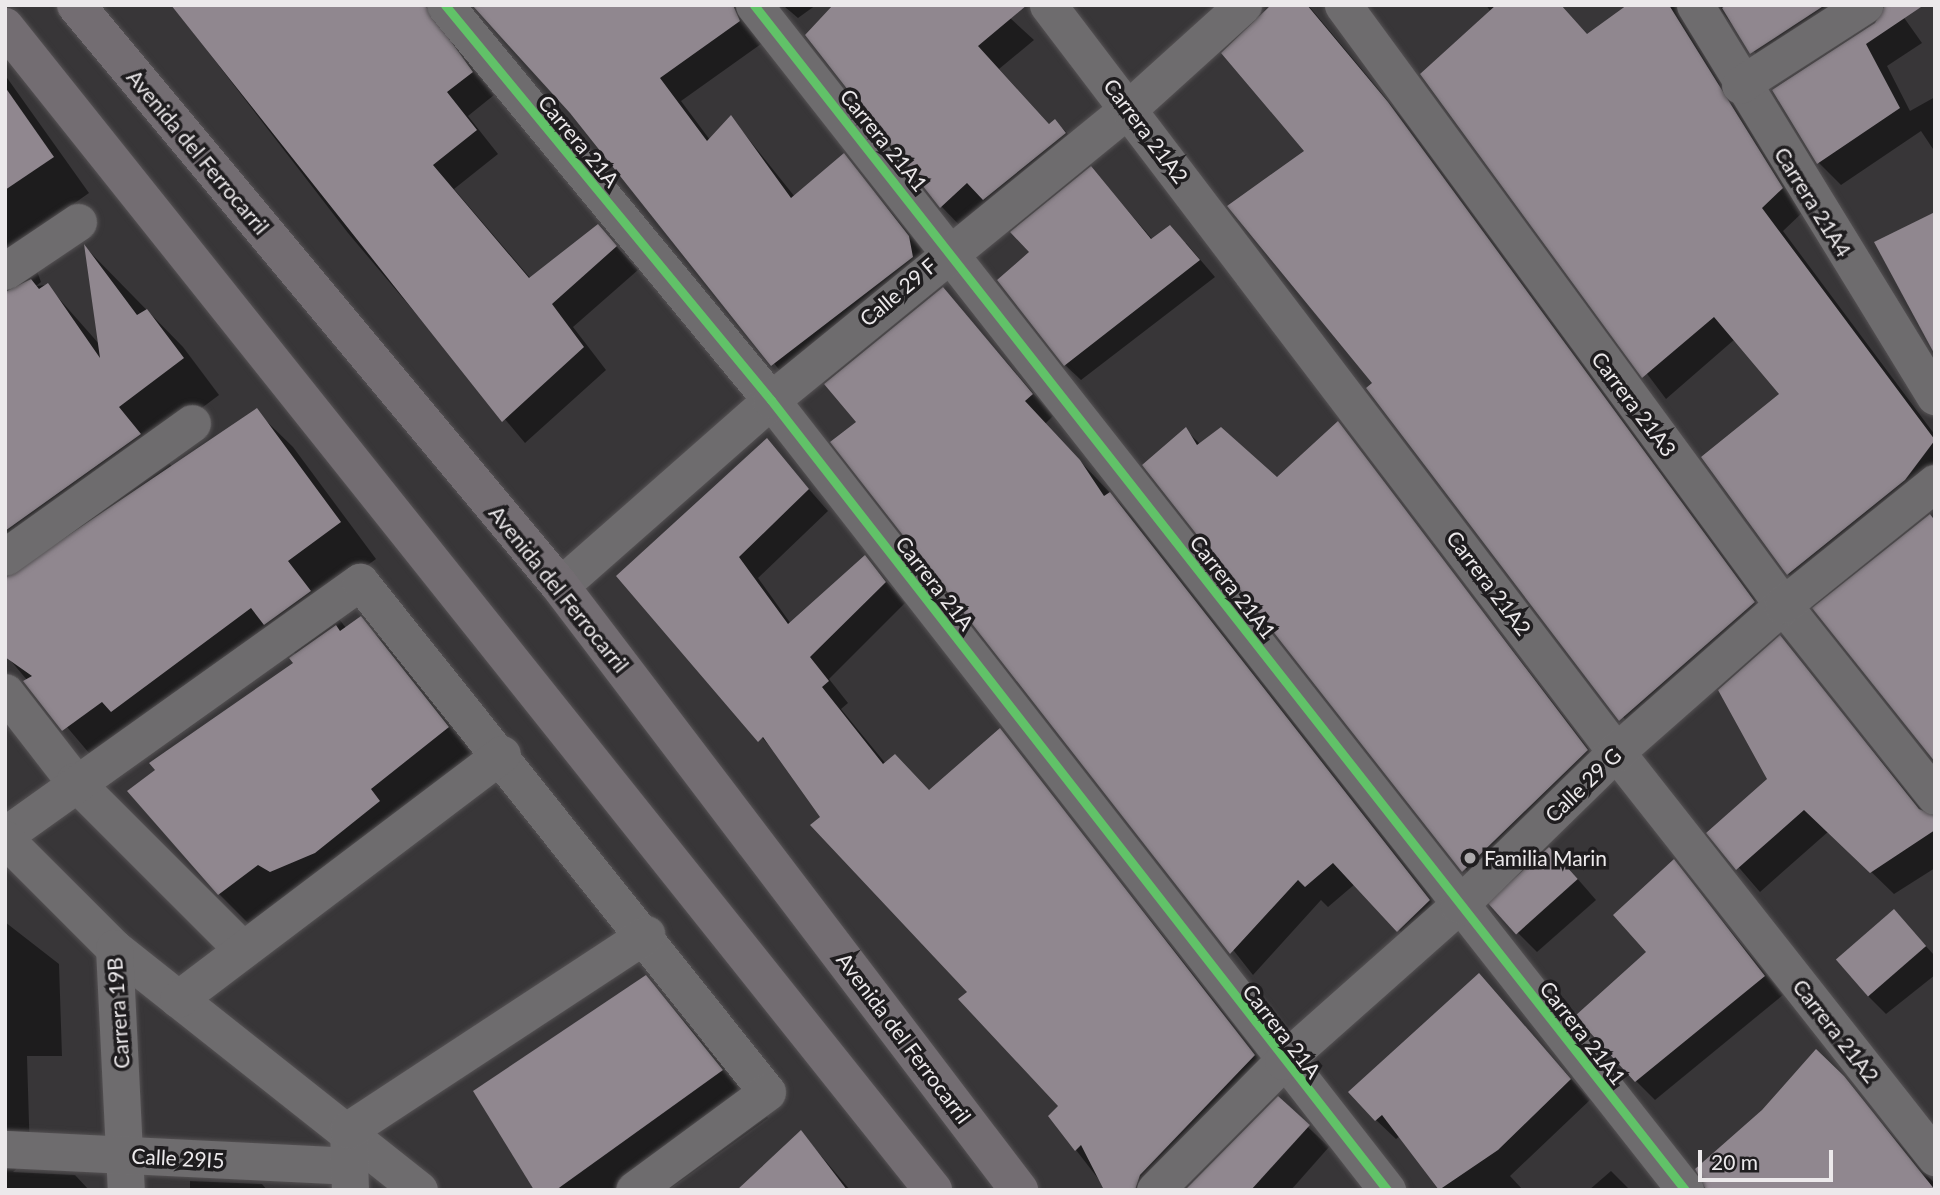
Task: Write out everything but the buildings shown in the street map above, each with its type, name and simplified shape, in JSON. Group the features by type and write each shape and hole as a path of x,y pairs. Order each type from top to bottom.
{"main road":[{"name":"Avenida del Ferrocarril","path":"76,5 560,586 1019,1190"},
{"path":"5,27 933,1190"}],"street":[{"name":"Carrera 21A","path":"445,5 771,400 1283,1061 1387,1190"},
{"name":"Carrera 21A1","path":"754,5 1685,1190"},
{"name":"Carrera 21A2","path":"1048,5 1129,108 1616,752 1935,1157"},
{"name":"Calle 29 F","path":"560,586 771,400 949,250 1129,108 1243,5"},
{"name":"Carrera 21A3","path":"1343,5 1783,605 1935,796"},
{"name":"Carrera 21A4","path":"1695,5 1740,85 1935,396"},
{"path":"1740,85 1864,5"},
{"path":"5,271 78,222"},
{"path":"5,557 192,424"},
{"name":"Calle 29 G","path":"1155,1190 1283,1061 1459,905 1616,752 1783,605 1935,483"},
{"path":"5,837 74,781 360,582 646,934 767,1091 634,1190"},
{"path":"5,692 74,781 243,949"},
{"path":"178,999 502,754"},
{"name":"Carrera 19B","path":"5,837 114,948 126,1173"},
{"path":"348,1130 646,934"},
{"path":"114,948 348,1130 419,1190"},
{"name":"Calle 29I5","path":"5,1149 126,1173 350,1178 348,1130"}],"cycle path":[{"path":"445,5 771,400 1387,1190"},
{"path":"754,5 1685,1190"}],"place":[{"name":"Familia Marin","path":"1470,858"}]}
